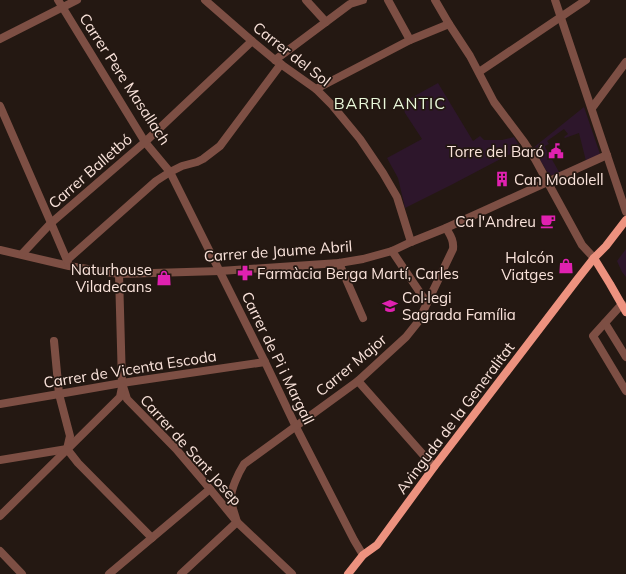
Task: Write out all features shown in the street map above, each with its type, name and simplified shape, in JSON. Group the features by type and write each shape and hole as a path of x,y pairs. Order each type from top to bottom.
{"street":[{"path":"0,39 60,4 78,0"},
{"path":"306,0 326,22"},
{"path":"1,111 68,263 156,181 182,166 203,159 220,146 278,62 350,4 363,0"},
{"path":"388,0 410,40"},
{"path":"435,0 470,56 494,102 535,159 582,245 594,258 626,312"},
{"path":"555,0 626,212"},
{"path":"479,72 586,0"},
{"name":"Carrer del Sol","path":"209,1 252,41 316,89 332,105 360,139 384,173 397,197 411,242"},
{"name":"Carrer Pere Masallach","path":"60,4 145,142 170,172"},
{"path":"316,89 410,40 449,24"},
{"name":"Carrer Balletbó","path":"22,254 51,223 145,142 252,41"},
{"path":"592,108 626,62"},
{"name":"Carrer de Jaume Abril","path":"22,254 119,274 220,271 339,263 363,259 392,251 608,155"},
{"name":"Carrer de Pi i Margall","path":"170,172 266,362 296,427 363,555"},
{"name":"Avinguda de la Generalitat","path":"348,574 363,555 377,545 434,467 576,281 626,220"},
{"name":"Carrer Major","path":"237,522 231,499 240,470 244,464 358,381 406,337 418,322 453,249 454,244 452,238 446,228"},
{"path":"0,250 22,254"},
{"path":"392,251 427,303"},
{"path":"339,263 363,318"},
{"name":"Carrer de Sant Josep","path":"119,274 122,383 126,399 176,449 237,522 292,574"},
{"path":"622,304 593,336 626,391"},
{"path":"605,323 626,357"},
{"path":"54,341 60,394 70,436 67,449"},
{"name":"Carrer de Vicenta Escoda","path":"0,404 122,383 266,362"},
{"path":"358,381 434,467"},
{"path":"0,516 120,397 122,383"},
{"path":"0,460 67,449"},
{"path":"67,449 78,463 152,538"},
{"path":"109,574 210,489"},
{"path":"181,574 237,522"},
{"path":"0,551 22,574"}],"shaded area":[{"path":"438,83 473,141 480,136 484,140 502,140 514,137 519,145 512,149 514,152 405,208 398,178 387,158 422,139 405,113 402,103"},
{"path":"584,107 600,154 568,171 555,175 549,175 533,148","holes":["564,129 568,134 564,137 565,138 579,133 586,161 559,172 545,146 549,144 547,141"]},
{"path":"626,249 626,277 617,261"}],"place":[{"name":"Torre del Baró","path":"556,151"},
{"name":"Can Modolell","path":"502,179"},
{"name":"Ca l'Andreu","path":"548,221"},
{"name":"Halcón Viatges","path":"566,266"},
{"name":"Farmàcia Berga Martí, Carles","path":"245,273"},
{"name":"Naturhouse Viladecans","path":"164,278"},
{"name":"Col·legi Sagrada Família","path":"390,306"}],"district":[{"name":"BARRI ANTIC","path":"390,103"}]}
